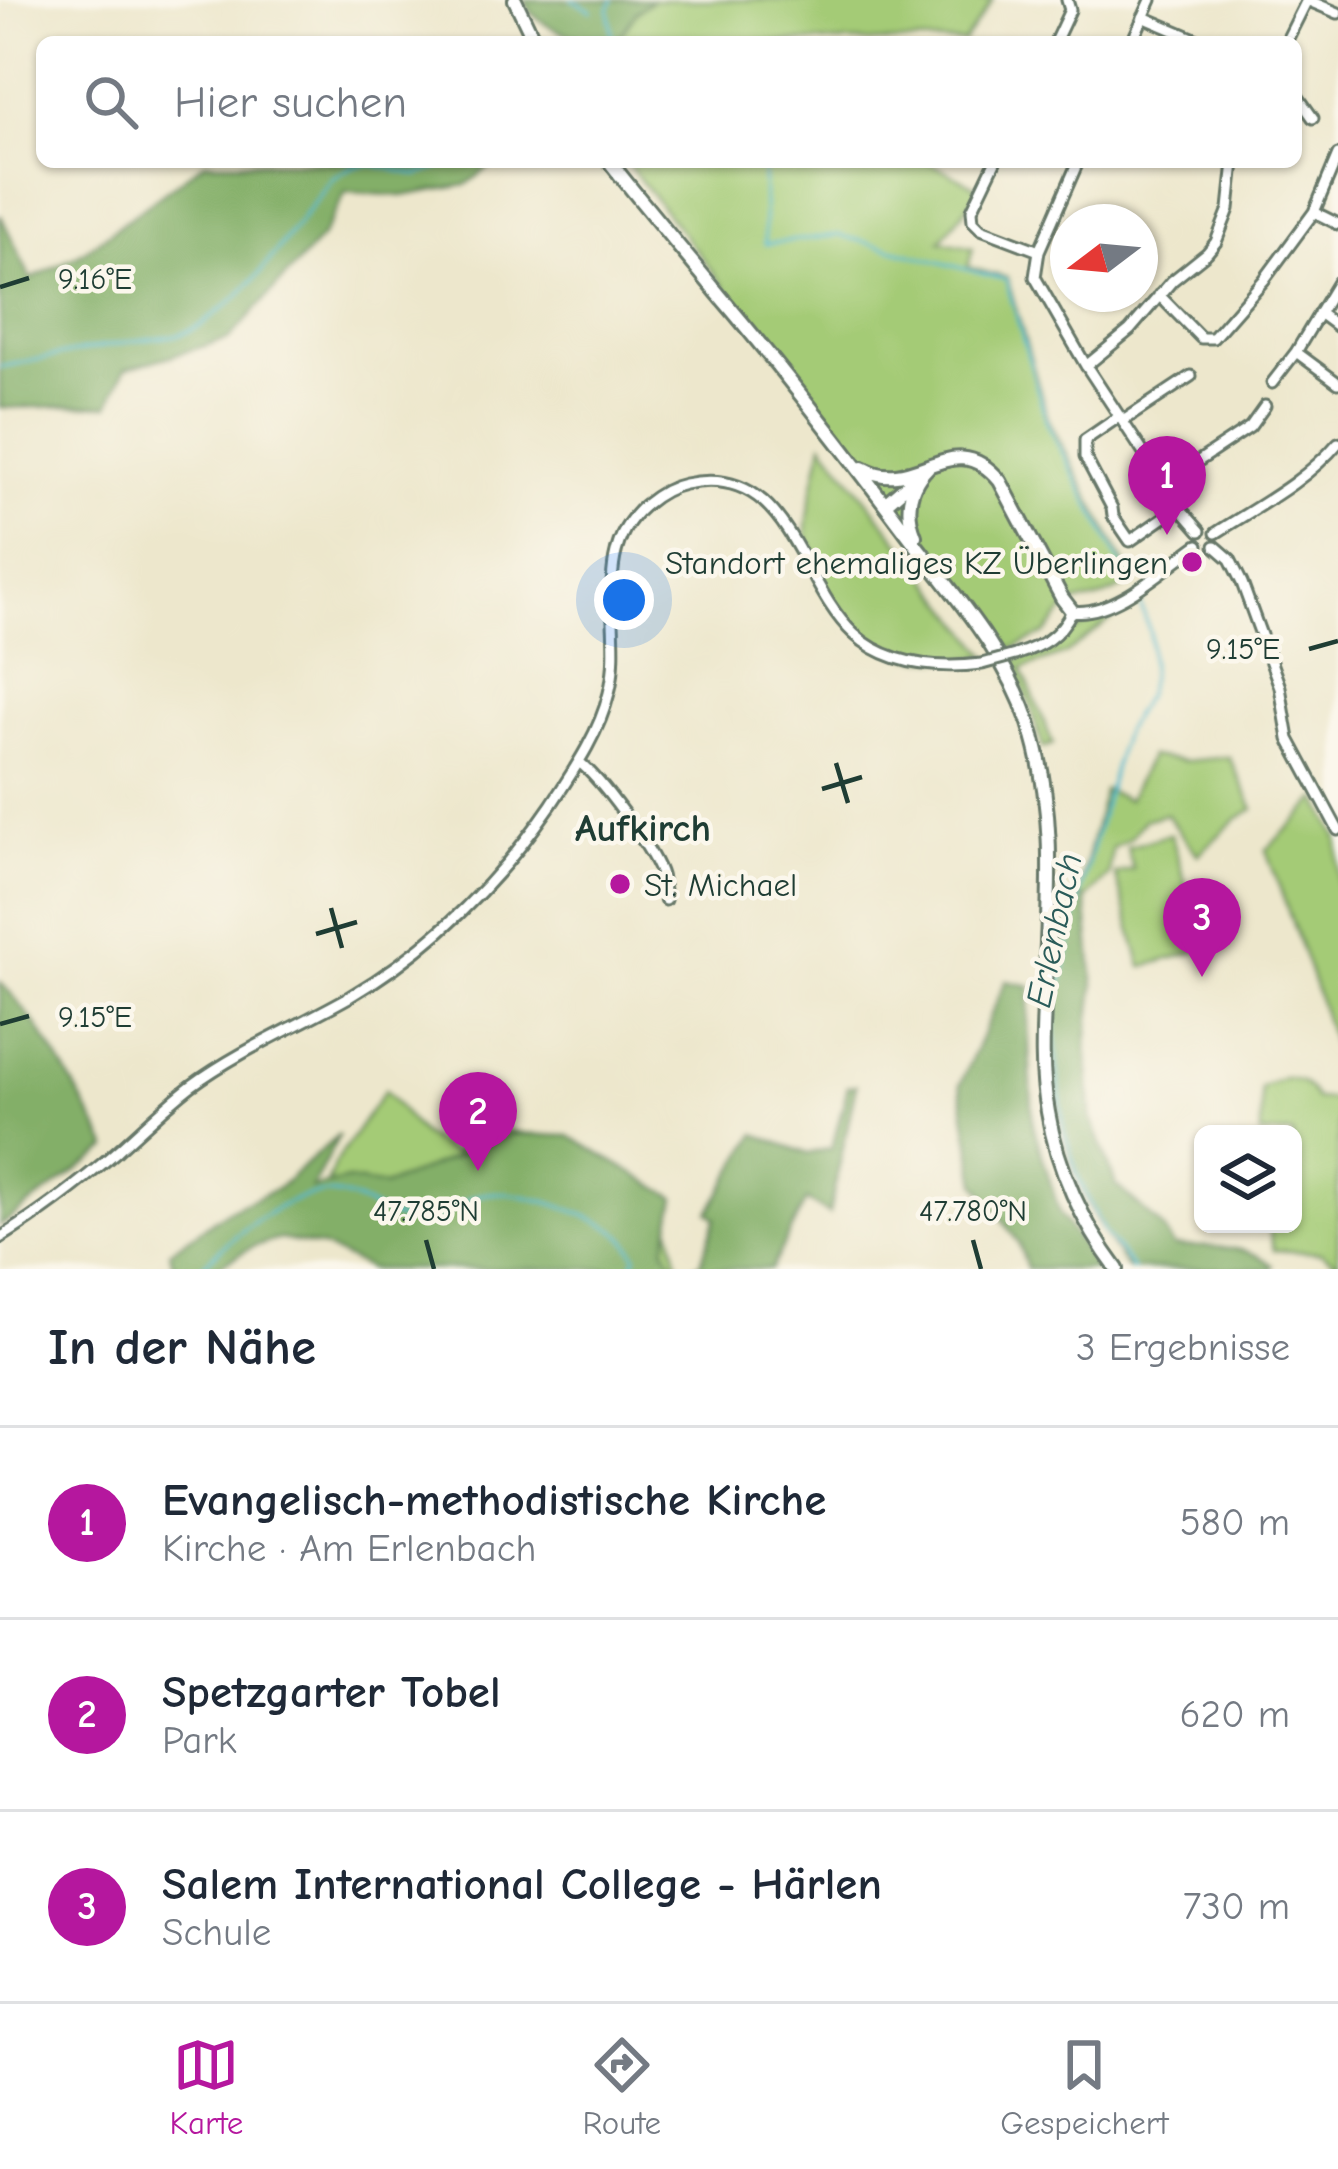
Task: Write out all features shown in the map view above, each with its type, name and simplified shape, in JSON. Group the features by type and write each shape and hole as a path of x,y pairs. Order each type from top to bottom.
{"main road":[{"path":"515,0 532,36"},
{"path":"615,168 984,633 1021,701 1038,755 1050,842 1042,1037 1048,1112 1070,1185 1117,1269"},
{"path":"844,451 862,468 883,477 962,458 981,464 997,476 1072,611"},
{"path":"883,501 925,468"},
{"path":"923,554 909,509 925,468"}],"street":[{"path":"1058,36 1070,10 1067,0"},
{"path":"1135,36 1151,0"},
{"path":"1289,36 1307,0 1338,13"},
{"path":"1143,16 1186,36"},
{"path":"1302,96 1313,91"},
{"path":"1302,102 1313,118"},
{"path":"1159,295 1202,338 1213,338 1314,212 1338,155"},
{"path":"991,168 972,210 973,221 981,229 1039,250"},
{"path":"1075,168 1039,250 1035,277 1086,366 1163,484 1200,531"},
{"path":"1086,366 1130,330 1179,274 1207,253 1221,234 1234,168"},
{"path":"1314,212 1338,224"},
{"path":"1272,383 1338,282"},
{"path":"1319,313 1338,327"},
{"path":"1296,352 1338,383"},
{"path":"1179,507 1130,541 1112,516 1083,449 1085,440 1191,376"},
{"path":"1163,484 1250,427 1265,406"},
{"path":"1216,533 1282,492 1338,442"},
{"path":"0,1238 58,1200 188,1088 350,996 425,945 504,865 540,821 596,730 610,690 612,563 628,522 663,492 683,484 723,483 762,500 792,534 838,617 866,643 924,664 982,664 1015,656 1053,638 1072,611 1088,612 1114,602 1198,545"},
{"path":"1216,533 1200,531 1198,545 1215,547 1230,559 1242,583 1280,687 1289,739 1338,830"},
{"path":"1215,547 1216,533"},
{"path":"579,762 640,839 660,872 665,900"}],"green space":[{"path":"525,0 652,0 637,11 620,36 574,36 551,27"},
{"path":"652,0 993,0 968,36 620,36 637,11"},
{"path":"197,168 488,168 466,185 402,196 346,192 321,238 229,339 125,369 109,405 0,408 0,214 31,279 82,253"},
{"path":"631,168 940,168 981,189 940,241 973,248 968,267 1007,278 1048,419 1135,583 1095,600 1071,603 1045,634 1011,649"},
{"path":"823,443 988,656 928,660 893,652 861,632 834,603 822,583 807,534"},
{"path":"1123,606 1065,654 1022,669 1053,744 1043,748 1011,663"},
{"path":"1150,756 1185,761 1229,757 1254,809 1198,855 1166,814 1144,820 1130,838 1112,848 1109,875 1086,899 1078,895 1104,790 1128,800"},
{"path":"1318,799 1338,839 1338,1060 1266,850"},
{"path":"1171,834 1205,949 1142,967 1115,874 1133,869 1127,847"},
{"path":"1078,895 1086,899 1094,986 1087,1044 1091,1117 1116,1185 1161,1226 1174,1246 1240,1250 1263,1258 1271,1269 1128,1269 1093,1213 1069,1153 1053,1056 1053,985"},
{"path":"1006,981 1031,986 1033,1125 1060,1214 1097,1269 1027,1269 1019,1244 977,1183 960,1085"},
{"path":"0,982 46,1040 109,1148 0,1226"},
{"path":"1283,1078 1294,1079 1316,1099 1338,1097 1338,1264 1321,1253 1274,1250 1270,1233 1302,1233 1302,1125 1261,1125 1261,1088"},
{"path":"856,1085 829,1214 806,1200 771,1269 690,1269 701,1262 716,1218 709,1212 756,1134 808,1154 832,1148 848,1086"},
{"path":"385,1090 421,1134 456,1155 455,1151 506,1130 554,1138 664,1199 679,1269 573,1269 322,1197 335,1163"},
{"path":"511,1134 569,1136 676,1198 665,1248 676,1269 370,1269 322,1247 280,1239 254,1246 214,1269 175,1269 169,1252 228,1210 277,1189 339,1135 312,1188 348,1180 384,1186"}],"waterway":[{"path":"573,0 592,11"},
{"path":"612,36 609,9 613,0"},
{"path":"0,367 179,335 200,326 260,273 333,178 349,168"},
{"path":"387,168 418,175 438,168"},
{"name":"Erlenbach","path":"763,168 765,244 839,235 1006,280 1047,423 1132,585"},
{"name":"Erlenbach","path":"1133,1269 1104,1233 1079,1180 1064,1132 1055,1012 1082,886 1124,731 1147,693 1150,633 1138,596"},
{"path":"200,1269 261,1218 316,1194 334,1194 399,1219 421,1221 494,1193 552,1204 608,1226 633,1250 636,1256 631,1269"}],"place":[{"name":"Evangelisch-methodistische Kirche","path":"1167,535"},
{"name":"Standort ehemaliges KZ Überlingen","path":"1192,562"},
{"name":"St. Michael","path":"620,884"},
{"name":"Salem International College - Härlen","path":"1202,977"},
{"name":"Spetzgarter Tobel","path":"478,1171"}],"district":[{"name":"Aufkirch","path":"643,827"}]}
